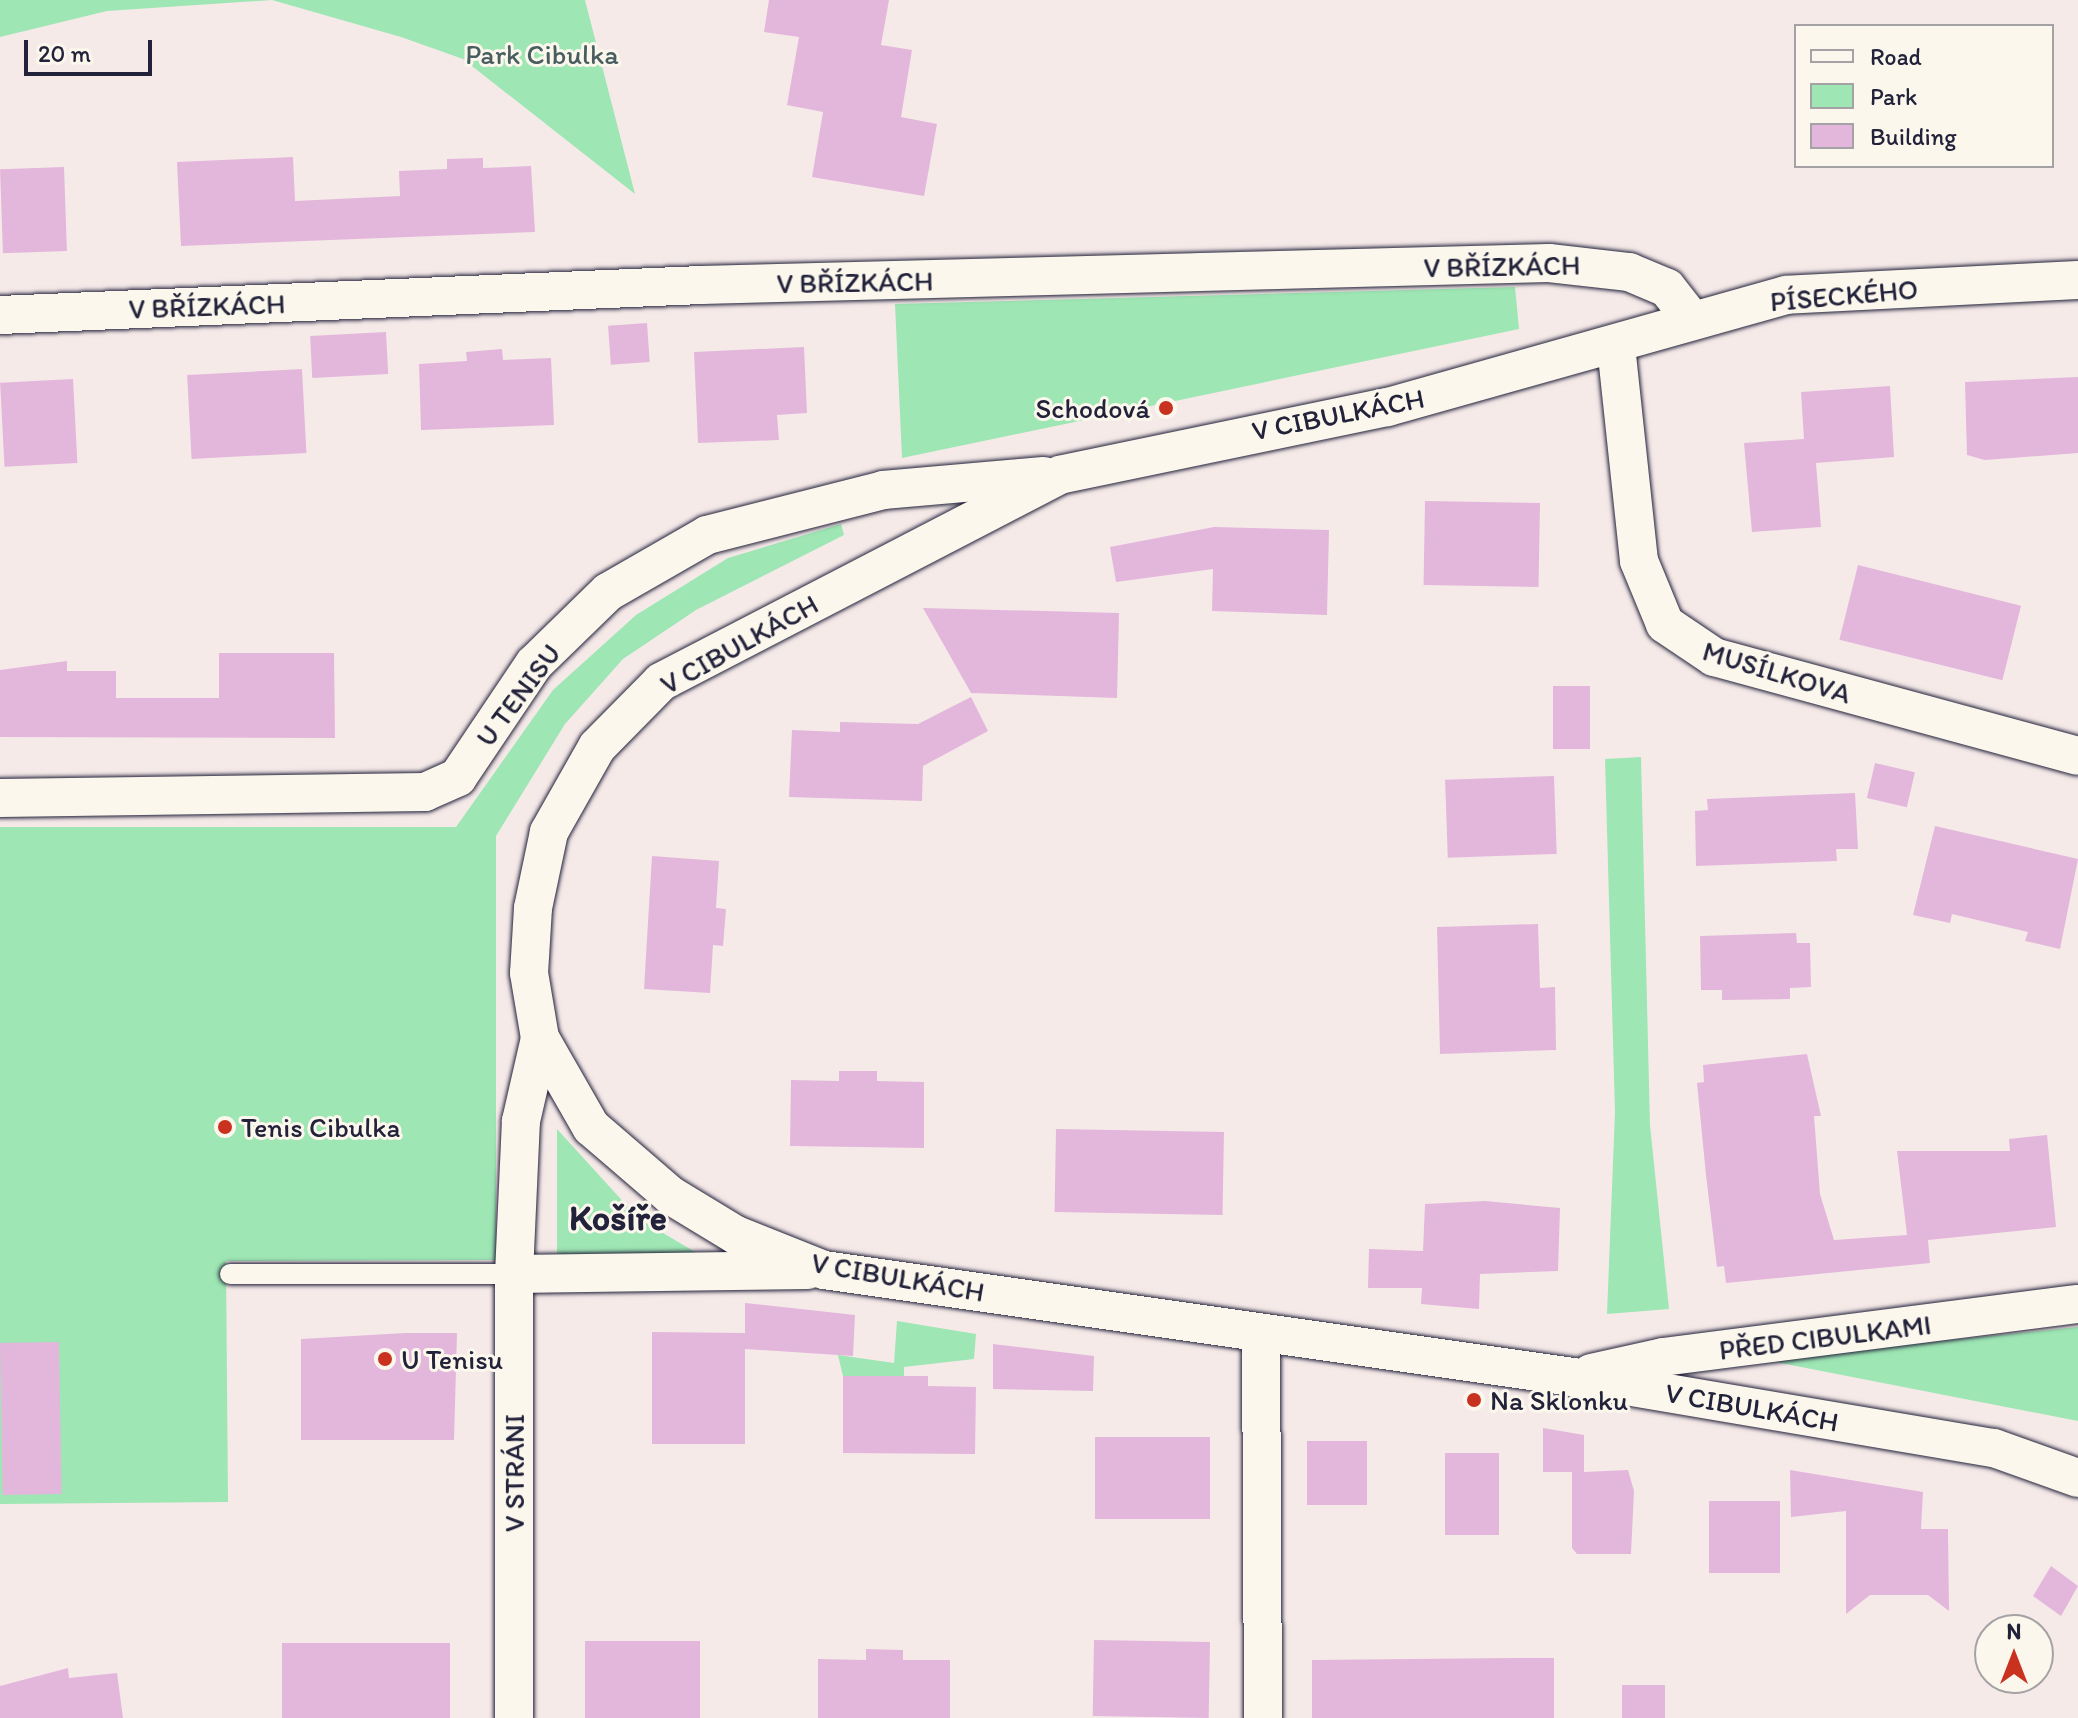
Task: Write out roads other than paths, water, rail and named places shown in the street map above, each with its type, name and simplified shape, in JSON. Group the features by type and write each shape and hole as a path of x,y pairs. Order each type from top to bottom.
{"street":[{"name":"V BŘÍZKÁCH","path":"0,315 701,285 1549,263 1629,272 1667,288 1691,319"},
{"name":"PÍSECKÉHO","path":"1616,346 1691,319 1786,295 2078,280"},
{"name":"V CIBULKÁCH","path":"1616,346 1387,407 1060,475 661,682 597,747 549,832 533,908 529,973 540,1038 591,1127 670,1195 736,1235 824,1270 1573,1377 1994,1448 2078,1478"},
{"name":"MUSÍLKOVA","path":"1616,346 1639,561 1665,624 1714,657 2078,756"},
{"name":"U TENISU","path":"0,798 425,792 458,777 534,664 608,592 707,535 883,490 1060,475"},
{"name":"V STRÁNI","path":"514,1718 514,1274 521,1121 540,1038"},
{"path":"514,1274 824,1270"},
{"name":"PŘED CIBULKAMI","path":"1573,1377 1663,1357 2078,1304"},
{"path":"1261,1334 1263,1718"}],"lane":[{"path":"230,1274 514,1274"}],"place":[{"name":"Schodová","path":"1166,408"},
{"name":"Tenis Cibulka","path":"225,1127"},
{"name":"U Tenisu","path":"385,1359"},
{"name":"Na Sklonku","path":"1474,1400"}],"district":[{"name":"Košíře","path":"618,1218"}],"park label":[{"name":"Park Cibulka","path":"542,54"}]}
